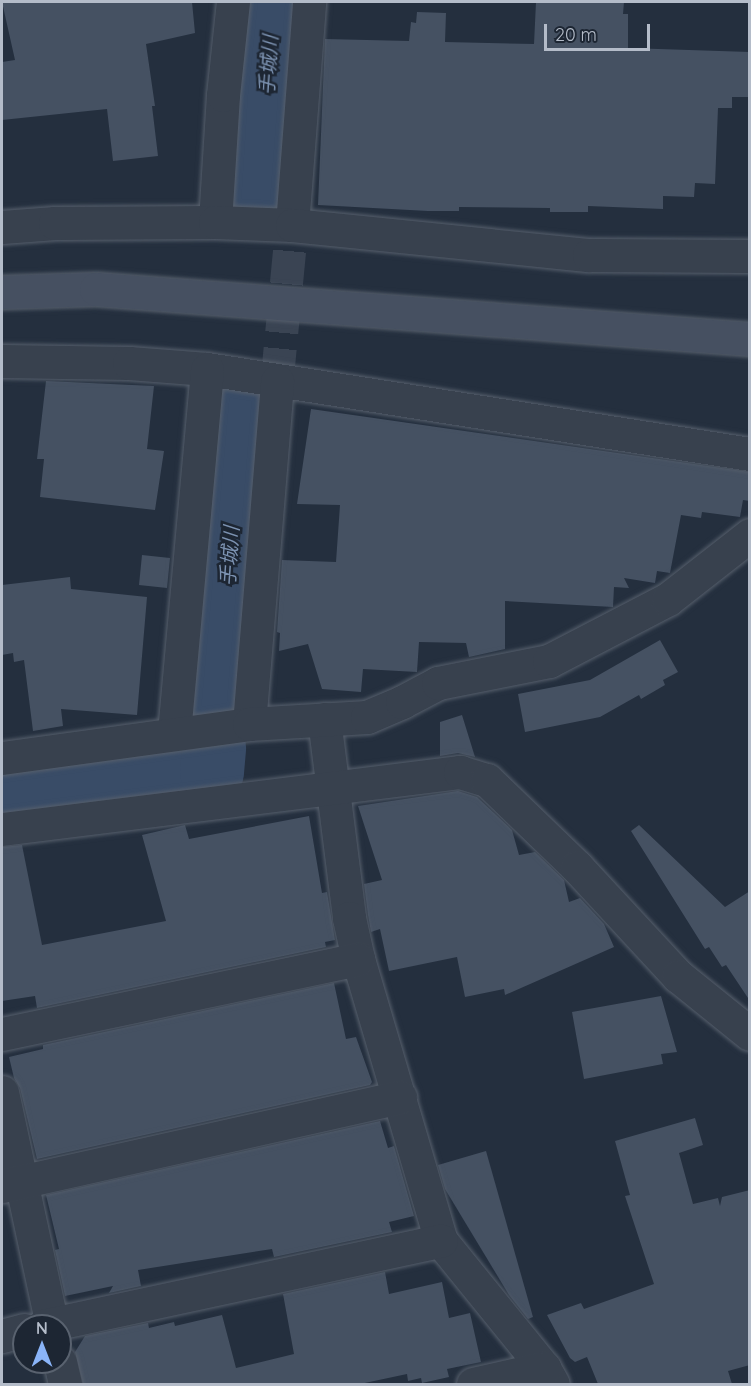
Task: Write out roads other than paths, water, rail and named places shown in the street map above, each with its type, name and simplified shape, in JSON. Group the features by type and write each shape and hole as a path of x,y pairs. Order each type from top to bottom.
{"street":[{"path":"215,222 223,95 233,2"},
{"path":"292,225 309,2"},
{"path":"2,227 55,223 215,222 292,225 589,255 750,256"},
{"path":"2,292 96,290 750,339"},
{"path":"2,361 129,363 207,369 750,454"},
{"path":"174,733 207,369"},
{"path":"249,724 277,381"},
{"path":"2,758 249,724 367,717 438,683 549,661 668,599 750,535"},
{"path":"324,719 349,918 358,959 441,1241 549,1376"},
{"path":"2,829 460,772 487,780 577,867 678,976 750,1034"},
{"path":"2,1034 358,959"},
{"path":"2,1092 11,1184 39,1314"},
{"path":"11,1184 400,1097"},
{"path":"72,1321 441,1241"},
{"path":"473,1384 549,1376"}],"waterway":[{"name":"手城川","path":"258,201 273,2"},
{"name":"手城川","path":"217,711 241,400"},
{"name":"手城川","path":"2,796 212,772 214,748"}],"tunnel":[{"path":"277,381 292,225"}]}
